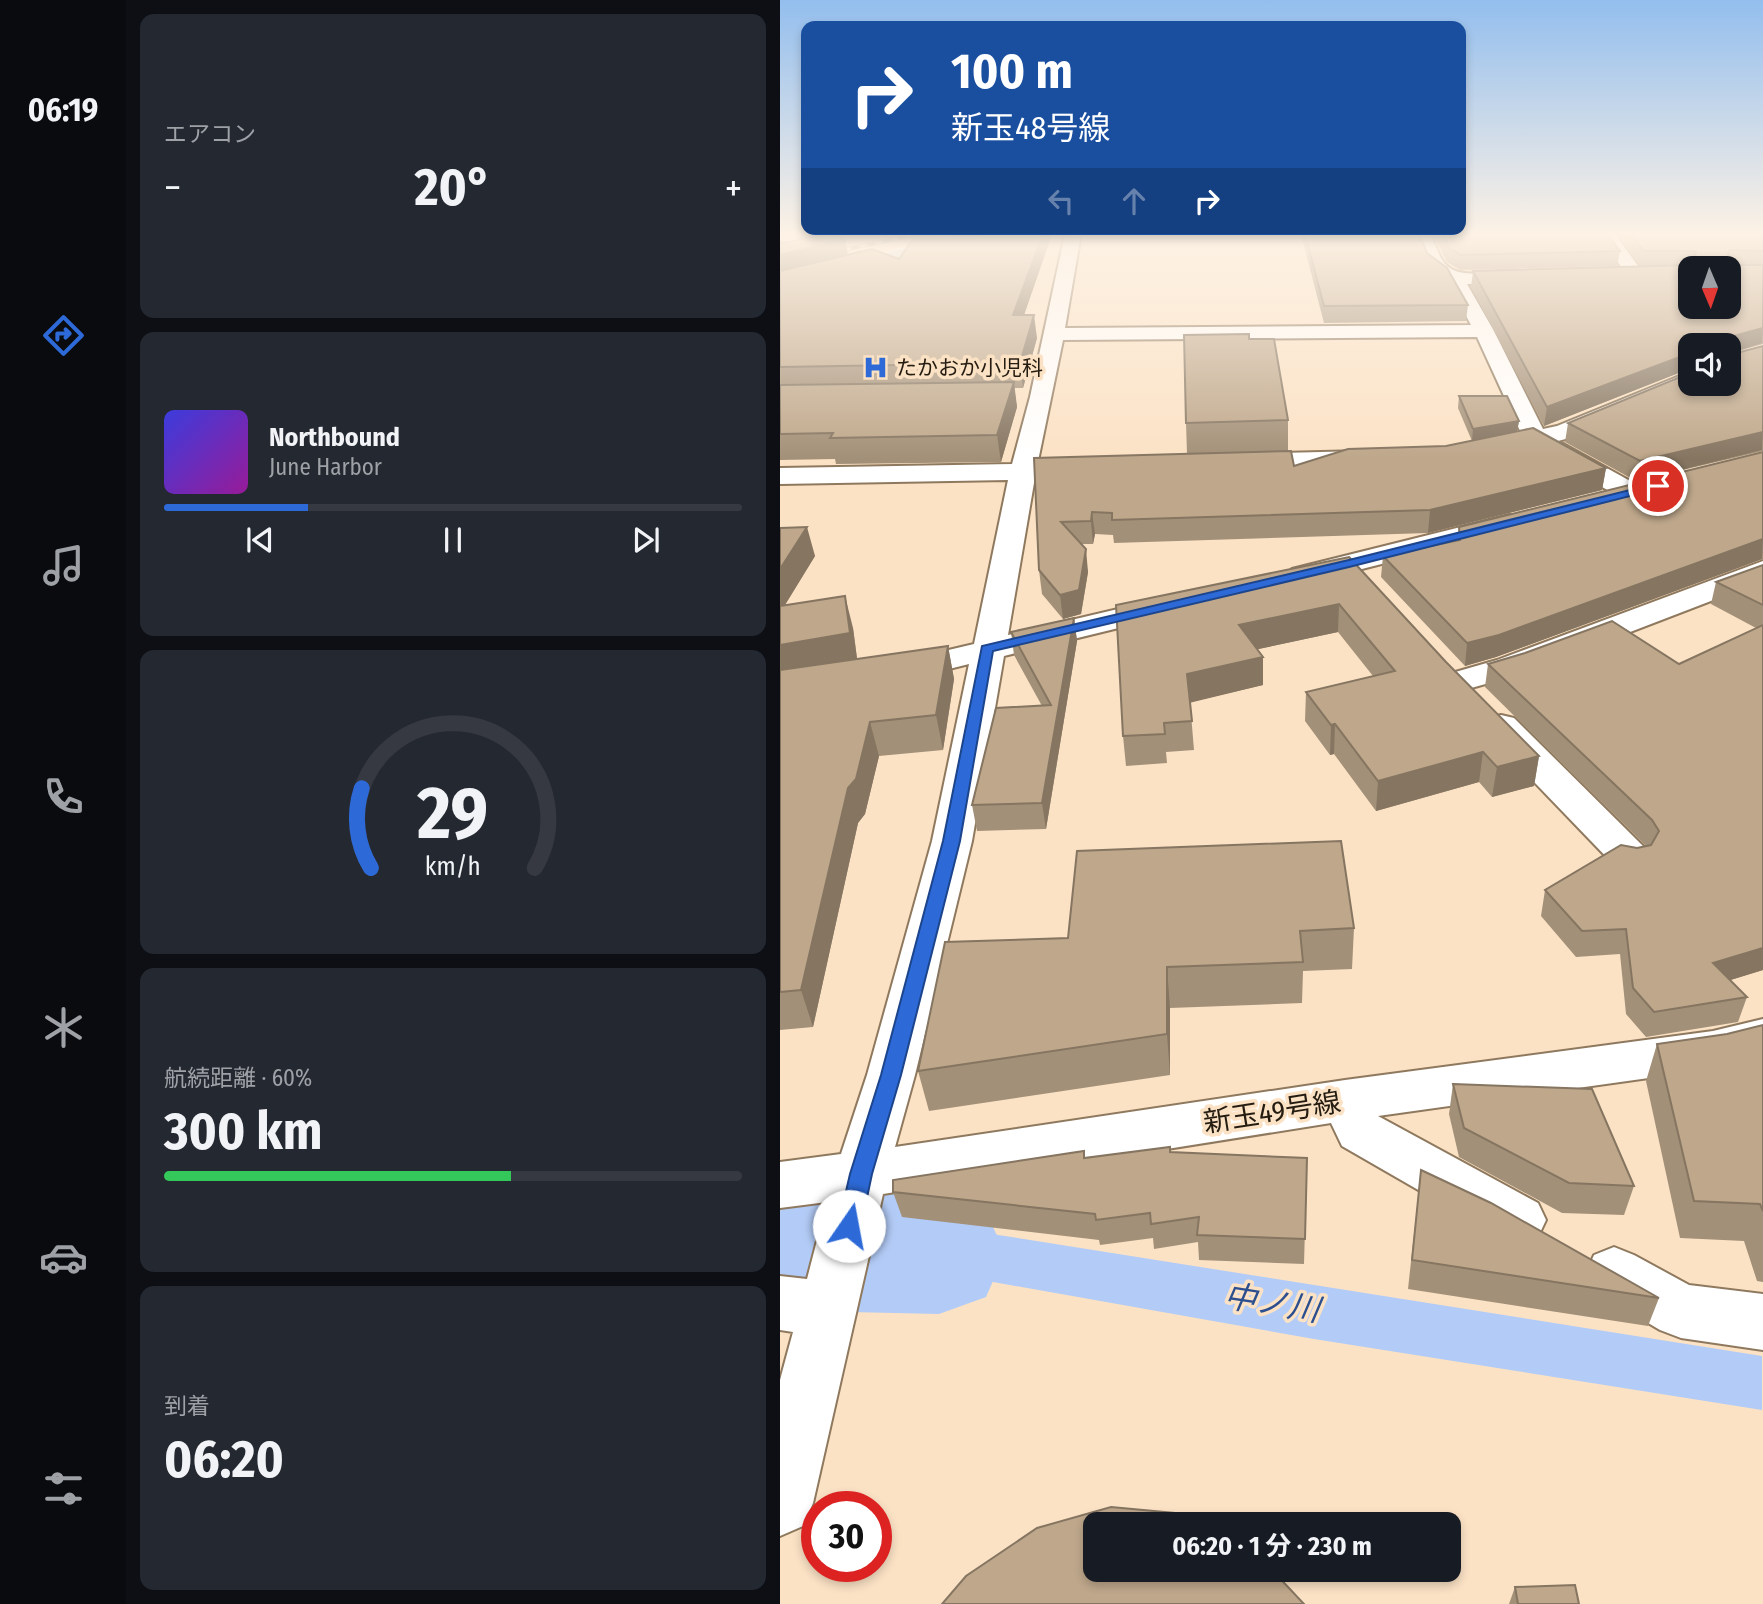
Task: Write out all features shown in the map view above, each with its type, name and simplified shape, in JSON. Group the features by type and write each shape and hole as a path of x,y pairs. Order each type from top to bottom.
{"street":[{"path":"780,1503 824,1278 861,1174 891,1075 952,841 987,649 1058,309"},
{"path":"1472,309 1535,438 1645,489 1592,502"},
{"path":"1053,334 1484,331"},
{"path":"1470,451 1563,432 1678,385"},
{"path":"1013,397 1041,397"},
{"path":"1212,463 1389,458"},
{"path":"780,476 996,474 1073,467"},
{"path":"1282,580 1539,516"},
{"path":"1349,564 1376,593"},
{"path":"1630,857 1448,672 1509,667 1762,570"},
{"path":"875,676 1202,598"},
{"name":"新玉49号線","path":"780,1185 1345,1100 1713,1050 1762,1037"},
{"path":"1345,1100 1360,1131 1681,1311 1762,1322"}],"water":[{"path":"876,1227 992,1234 1762,1356 1762,1410 1314,1339 982,1280 865,1271"},
{"path":"813,1229 799,1274 780,1275 780,1232"}],"building":[{"path":"780,309 1015,309 1013,315 1034,315 1020,363 780,367"},
{"path":"1494,309 1678,309 1678,319 1741,319 1741,309 1763,309 1763,328 1741,334 1678,333 1678,358 1547,407"},
{"path":"1249,334 1249,339 1274,339 1288,420 1186,423 1184,335"},
{"path":"1763,346 1763,432 1640,461 1568,423 1678,378 1678,396 1741,396 1741,352"},
{"path":"1014,382 997,435 830,438 833,433 780,434 780,385"},
{"path":"1459,396 1507,396 1519,421 1473,429"},
{"path":"1533,428 1606,468 1430,510 1112,520 1112,513 1092,512 1091,521 1061,522 1086,549 1079,590 1060,595 1039,570 1034,458 1291,451 1294,466 1348,449 1446,446"},
{"path":"1763,452 1763,539 1499,635 1467,643 1383,556 1460,540 1459,527"},
{"path":"807,527 780,569 780,528"},
{"path":"1349,557 1446,662 1539,756 1497,767 1483,752 1378,781 1335,724 1331,725 1306,692 1395,671 1339,604 1239,625 1263,657 1187,674 1192,721 1164,723 1165,734 1123,736 1116,605"},
{"path":"1763,565 1763,605 1716,582"},
{"path":"845,596 850,633 780,645 780,606"},
{"path":"1074,618 1042,803 972,805 996,708 1051,705 1011,632"},
{"path":"1612,621 1679,664 1763,625 1763,948 1713,963 1747,997 1654,1012 1633,988 1626,929 1582,931 1545,890 1621,845 1637,848 1651,845 1659,831 1652,820 1488,664"},
{"path":"948,646 936,715 870,722 856,779 848,788 801,990 780,992 780,670"},
{"path":"1341,841 1354,928 1300,931 1303,962 1167,967 1167,1034 918,1071 945,942 1068,938 1077,851"},
{"path":"1763,1025 1763,1211 1760,1204 1694,1201 1657,1044 1727,1034"},
{"path":"1453,1084 1592,1089 1634,1186 1569,1183 1464,1128"},
{"path":"1170,1147 1170,1152 1307,1158 1305,1239 1197,1235 1199,1217 1151,1224 1150,1213 1096,1220 1095,1214 893,1192 893,1180 1084,1151 1084,1158"},
{"path":"1421,1170 1491,1203 1659,1298 1412,1260"},
{"path":"1111,1507 1165,1512 1093,1512"},
{"path":"1083,1515 1083,1582 1283,1582 1304,1604 942,1604 966,1576 1037,1528"},
{"path":"1575,1585 1579,1604 1518,1604 1515,1587"}],"waterway":[{"name":"中ノ川","path":"780,1254 805,1251 939,1254"}],"place":[{"name":"たかおか小児科","path":"876,368"}],"route":[{"path":"849,1226 952,841 987,649 1349,564 1658,486"}]}
